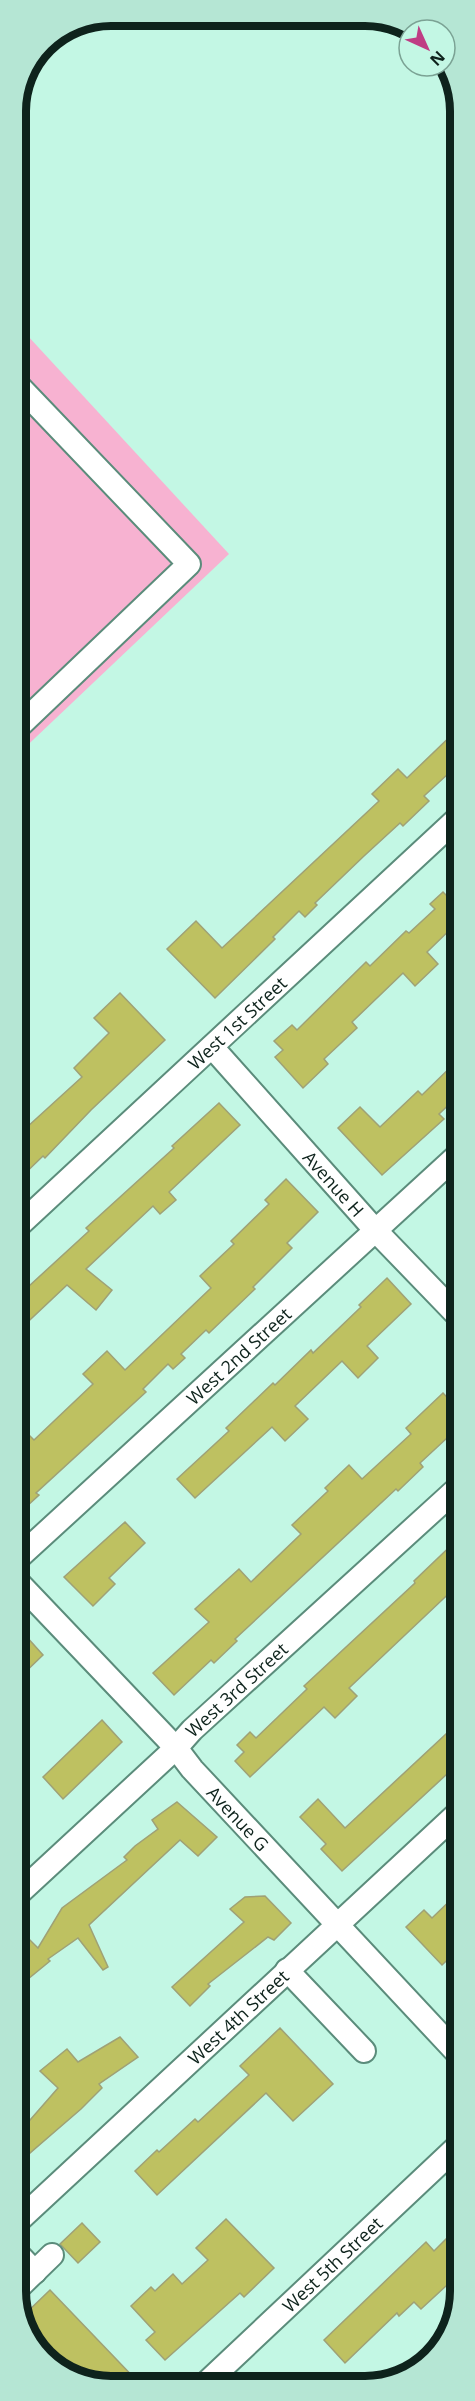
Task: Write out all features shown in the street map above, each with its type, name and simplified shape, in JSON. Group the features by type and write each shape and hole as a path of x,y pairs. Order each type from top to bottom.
{"street":[{"path":"26,393 189,564 26,720"},
{"name":"West 1st Street","path":"25,1219 450,825"},
{"name":"Avenue H","path":"212,1047 376,1231 450,1308"},
{"name":"West 2nd Street","path":"25,1551 450,1161"},
{"name":"West 3rd Street","path":"25,1888 176,1748 192,1730 450,1495"},
{"name":"Avenue G","path":"25,1590 176,1748 450,2045"},
{"name":"West 4th Street","path":"25,2215 450,1820"},
{"path":"287,1970 364,2051"},
{"name":"West 5th Street","path":"214,2376 450,2154"},
{"path":"25,2281 52,2255"},
{"path":"25,2261 35,2272"}],"shaded area":[{"path":"26,334 229,554 26,747"}],"building":[{"path":"450,737 450,774 424,796 429,801 403,826 400,823 364,856 315,903 317,905 305,917 299,911 273,937 275,939 215,998 167,949 196,921 222,948 379,801 372,794 398,769 407,778"},
{"path":"450,891 450,930 427,952 438,964 415,986 403,973 352,1022 357,1028 324,1059 328,1064 303,1088 275,1057 283,1050 274,1041 292,1025 297,1030 366,962 370,966 406,931 409,933 435,909 430,904 443,892 446,895"},
{"path":"120,993 165,1040 91,1110 45,1158 43,1156 26,1173 26,1128 82,1077 74,1068 109,1033 94,1018"},
{"path":"450,1068 450,1104 439,1114 444,1119 382,1175 338,1128 360,1107 380,1127 418,1091 422,1095"},
{"path":"219,1103 240,1125 169,1192 176,1200 160,1214 153,1206 86,1269 112,1290 96,1310 67,1285 25,1324 25,1289 89,1231 86,1228 174,1148 172,1146"},
{"path":"286,1179 318,1212 287,1243 292,1248 253,1287 255,1289 209,1333 206,1330 181,1354 185,1358 173,1369 168,1364 143,1389 146,1392 36,1493 39,1495 26,1507 25,1439 29,1435 34,1440 93,1384 83,1374 107,1351 125,1370 211,1288 200,1276 234,1244 231,1241 269,1204 265,1200"},
{"path":"387,1278 411,1304 367,1346 378,1358 358,1378 342,1361 295,1406 308,1419 285,1441 272,1427 195,1498 177,1479 229,1431 226,1428 273,1383 275,1385 311,1350 313,1353 361,1307 359,1305"},
{"path":"443,1393 450,1400 450,1435 420,1463 423,1467 398,1491 396,1489 235,1639 237,1641 214,1663 211,1660 174,1695 153,1673 209,1622 195,1609 239,1569 251,1582 301,1534 292,1525 328,1491 325,1488 349,1465 362,1479 411,1434 406,1428"},
{"path":"125,1522 145,1543 109,1578 115,1584 93,1606 64,1577"},
{"path":"450,1547 450,1592 349,1688 357,1696 335,1718 324,1707 250,1777 235,1761 244,1752 237,1745 250,1732 256,1738 307,1689 304,1686 415,1583 414,1581"},
{"path":"25,1635 43,1655 25,1672"},
{"path":"102,1720 122,1742 63,1799 43,1777"},
{"path":"450,1730 450,1771 342,1871 321,1849 326,1844 300,1817 318,1799 345,1828"},
{"path":"177,1802 217,1837 198,1856 180,1840 89,1925 108,1967 103,1970 78,1938 48,1959 50,1961 28,1979 25,1976 25,1944 29,1939 38,1948 62,1908 127,1860 124,1857 135,1846 158,1829 152,1820"},
{"path":"265,1896 291,1923 274,1940 268,1937 208,1984 210,1986 190,2006 172,1987 244,1922 230,1909 245,1897"},
{"path":"450,1901 450,1957 442,1965 406,1927 424,1910 432,1918"},
{"path":"280,2028 333,2084 293,2121 266,2093 157,2195 135,2171 195,2119 198,2122 249,2075 240,2066"},
{"path":"120,2037 138,2057 99,2084 102,2088 81,2109 25,2157 25,2126 58,2088 40,2071 67,2049 78,2062"},
{"path":"226,2219 274,2268 244,2297 240,2293 165,2360 146,2340 155,2332 131,2306 151,2287 155,2291 173,2274 182,2284 208,2260 196,2248"},
{"path":"82,2223 100,2242 78,2263 60,2244"},
{"path":"450,2237 450,2290 446,2286 421,2309 414,2302 399,2316 397,2313 345,2363 324,2340 426,2242 434,2251"},
{"path":"50,2290 132,2376 94,2374 63,2361 43,2342 28,2311"}]}
